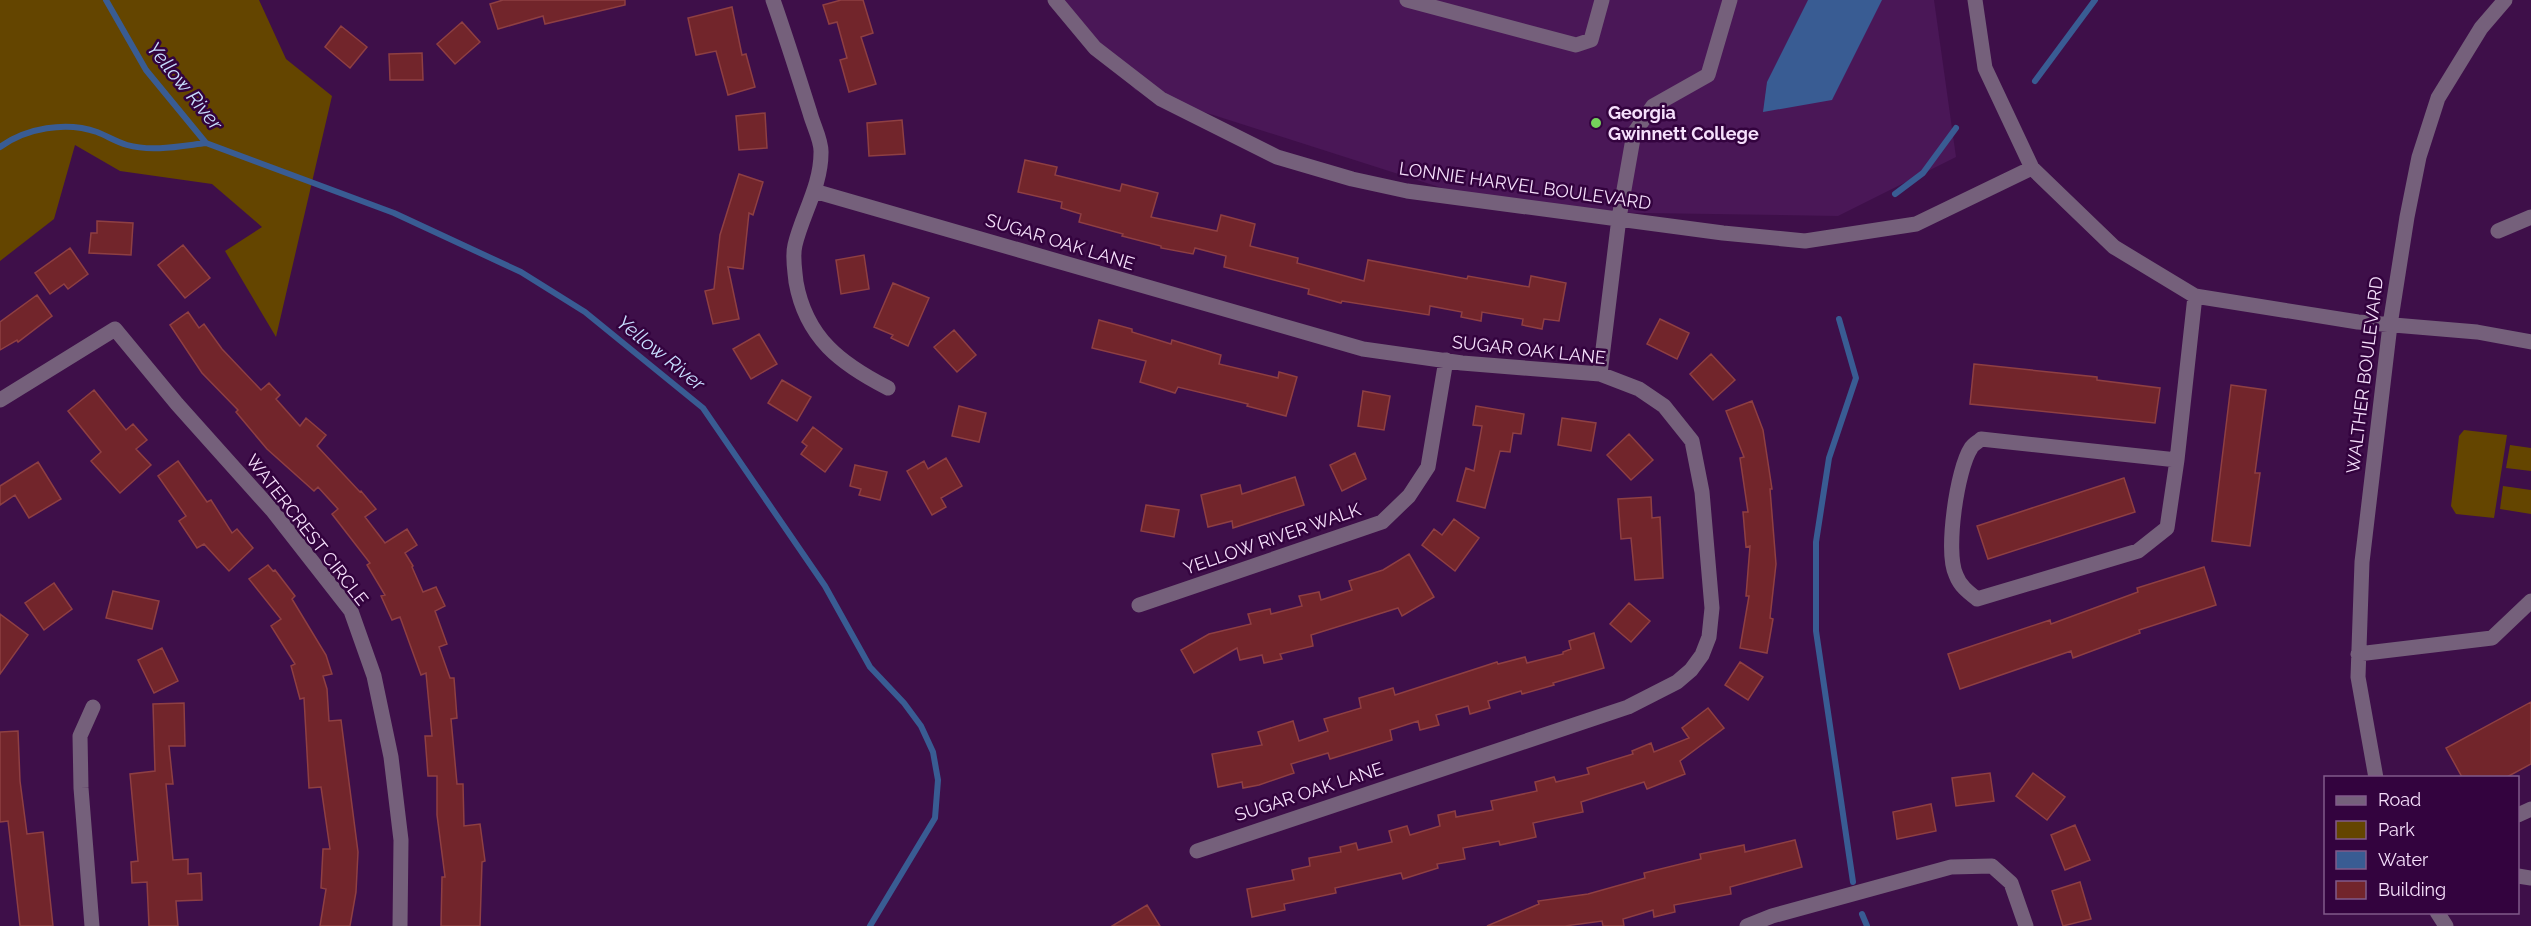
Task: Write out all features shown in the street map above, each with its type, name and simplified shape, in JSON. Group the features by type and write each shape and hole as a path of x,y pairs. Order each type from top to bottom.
{"street":[{"path":"772,0 822,151 814,190 795,247 794,270 804,309 820,339 837,358 856,372 888,388"},
{"name":"LONNIE HARVEL BOULEVARD","path":"1055,0 1095,48 1161,99 1277,157 1352,179 1407,191 1723,233 1805,241 1916,224 2032,168"},
{"path":"1407,0 1576,45 1591,40 1602,0"},
{"path":"1600,374 1619,218 1634,133 1653,106 1708,75 1730,0"},
{"path":"1975,0 1985,68 2032,168 2114,247 2195,296 2390,325 2477,332 2531,342"},
{"name":"WALTHER BOULEVARD","path":"2376,776 2358,677 2362,562 2390,325 2407,217 2419,157 2438,98 2481,28 2505,0"},
{"name":"SUGAR OAK LANE","path":"814,190 1363,350 1600,374 1639,389 1664,406 1692,441 1702,492 1712,608 1709,637 1702,656 1677,682 1628,707 1197,851"},
{"path":"2498,231 2531,217"},
{"path":"2177,460 1982,439 1972,446 1966,457 1959,491 1950,549 1955,574 1965,590 1977,599 2138,550 2167,528 2177,460 2195,296"},
{"name":"WATERCREST CIRCLE","path":"0,400 115,329 177,404 272,510 351,611 375,676 391,757 401,840 400,926"},
{"name":"YELLOW RIVER WALK","path":"1139,605 1382,522 1409,496 1428,467 1446,360"},
{"path":"2358,654 2492,638 2531,601"},
{"path":"92,926 81,788 80,736 93,707"},
{"path":"1747,926 1772,916 1951,867 1992,866 2011,884 2026,926"}],"shaded area":[{"name":"Georgia Gwinnett College","path":"1059,0 1934,0 1956,157 1838,216 1514,211 1135,90"}],"green space":[{"path":"0,0 259,0 286,59 332,96 276,337 225,251 262,227 212,184 120,171 75,145 54,219 0,261"},
{"path":"2464,430 2507,435 2494,518 2456,514 2451,506 2459,436"},
{"path":"2510,445 2531,448 2531,471 2506,468"},
{"path":"2503,486 2531,490 2531,514 2500,509"}],"water":[{"path":"1808,0 1882,0 1832,100 1763,112 1767,82"}],"building":[{"path":"503,0 625,0 625,5 545,24 543,16 498,29 490,4"},
{"path":"841,0 863,0 873,33 861,37 876,84 849,92 840,60 847,58 837,22 829,24 823,5"},
{"path":"732,7 742,55 746,54 755,87 728,95 716,51 696,55 688,18"},
{"path":"462,22 480,42 455,64 437,44"},
{"path":"341,26 367,47 350,68 325,47"},
{"path":"422,53 423,80 390,80 389,54"},
{"path":"765,113 767,148 739,150 736,116"},
{"path":"902,120 905,154 869,156 867,123"},
{"path":"1025,160 1057,167 1055,175 1120,191 1122,184 1158,193 1151,217 1217,231 1221,215 1255,224 1250,246 1298,258 1297,263 1364,281 1368,260 1467,279 1468,276 1529,287 1531,276 1566,283 1559,321 1544,319 1542,329 1522,325 1523,319 1482,312 1481,321 1461,317 1462,312 1430,306 1429,315 1342,301 1341,303 1308,294 1309,289 1224,267 1226,256 1195,248 1193,254 1161,248 1161,246 1079,222 1081,214 1061,208 1062,202 1018,192"},
{"path":"739,174 763,182 753,215 749,213 743,269 728,267 739,319 713,324 705,291 714,289 720,235"},
{"path":"97,221 133,223 131,255 89,253 91,233 97,233"},
{"path":"183,245 210,278 185,298 158,265"},
{"path":"70,248 88,274 68,289 64,284 50,294 35,273"},
{"path":"864,255 869,289 841,294 836,260"},
{"path":"893,283 929,298 908,346 891,338 893,335 874,327"},
{"path":"37,295 52,316 18,342 17,340 0,350 0,322"},
{"path":"188,312 199,328 204,324 222,349 261,390 269,383 280,395 276,399 300,426 306,418 326,435 317,446 376,509 365,517 385,543 407,529 417,545 405,553 413,566 423,592 436,587 445,606 435,611 447,644 439,647 450,678 454,678 457,718 451,719 457,784 463,784 464,826 480,824 485,861 482,862 480,926 441,926 442,877 445,877 437,815 437,776 428,776 425,736 432,736 426,673 421,675 400,617 392,620 381,596 385,595 367,565 370,563 332,514 338,509 318,487 314,491 267,449 236,412 238,410 202,373 170,325"},
{"path":"1660,319 1689,333 1677,359 1647,344"},
{"path":"1099,320 1132,329 1132,332 1171,344 1172,340 1221,355 1219,364 1278,378 1279,372 1297,377 1286,416 1178,387 1175,393 1140,382 1146,361 1092,348"},
{"path":"954,330 976,355 957,372 934,347"},
{"path":"759,334 777,364 751,379 733,349"},
{"path":"1711,354 1735,380 1713,400 1690,374"},
{"path":"1974,364 2097,377 2097,380 2160,388 2155,423 1970,404"},
{"path":"782,380 811,397 797,421 768,403"},
{"path":"2231,385 2266,390 2255,473 2260,473 2250,546 2212,541"},
{"path":"94,390 126,430 133,424 147,440 136,449 151,465 120,493 91,461 101,452 68,411"},
{"path":"1363,391 1390,396 1384,430 1358,426"},
{"path":"1752,401 1763,430 1772,489 1770,489 1776,564 1770,618 1773,619 1767,653 1740,648 1749,596 1746,596 1750,546 1746,547 1743,512 1748,512 1740,458 1744,457 1726,411"},
{"path":"959,406 986,413 979,442 952,436"},
{"path":"1476,406 1524,414 1521,434 1513,433 1510,452 1500,451 1485,508 1457,501 1466,468 1474,471 1482,426 1473,425"},
{"path":"1562,418 1596,423 1591,451 1558,445"},
{"path":"813,427 842,449 825,472 801,454 807,446 802,442"},
{"path":"1629,434 1653,460 1631,480 1607,455"},
{"path":"1355,453 1366,479 1342,491 1330,465"},
{"path":"946,458 962,486 941,498 946,507 932,515 907,471 924,461 928,469"},
{"path":"178,461 207,502 211,500 232,533 237,529 253,548 229,571 204,544 197,548 179,521 186,516 158,476"},
{"path":"38,462 61,499 29,518 15,495 0,505 0,486"},
{"path":"855,465 887,472 880,500 859,495 861,489 850,486"},
{"path":"1295,477 1304,505 1233,528 1232,521 1208,527 1201,495 1240,485 1242,494"},
{"path":"2124,478 2135,512 1988,559 1977,526"},
{"path":"1651,497 1652,518 1660,517 1663,578 1635,580 1631,538 1621,539 1618,499"},
{"path":"1146,505 1179,510 1174,537 1141,531"},
{"path":"1454,519 1479,538 1455,571 1422,545 1434,529 1442,535"},
{"path":"1409,554 1434,597 1402,616 1398,608 1311,635 1313,646 1280,654 1282,659 1264,663 1262,655 1240,660 1237,648 1194,673 1181,650 1209,634 1251,624 1248,614 1270,609 1271,614 1302,606 1299,596 1319,592 1321,600 1352,590 1349,581 1383,570"},
{"path":"268,565 273,571 275,570 295,596 292,599 326,655 332,674 323,676 327,689 329,721 341,720 358,852 356,892 350,926 320,926 326,889 321,888 323,849 330,849 321,787 309,788 304,698 300,699 291,666 295,664 271,626 281,619 249,579"},
{"path":"2204,567 2216,605 2139,630 2140,633 2073,658 2071,651 1960,689 1948,654 2050,620 2051,624 2138,592 2137,588"},
{"path":"54,583 72,609 44,630 25,603"},
{"path":"113,591 159,601 152,629 106,618"},
{"path":"1629,603 1650,621 1631,642 1610,624"},
{"path":"0,614 28,635 0,674"},
{"path":"1594,633 1604,668 1553,683 1554,685 1522,694 1521,691 1488,701 1490,708 1470,714 1468,706 1436,715 1439,725 1420,730 1418,721 1390,730 1392,740 1330,759 1328,753 1291,764 1294,773 1259,785 1243,788 1242,782 1218,787 1212,754 1262,745 1258,732 1293,721 1299,741 1328,731 1324,719 1361,708 1359,698 1393,688 1395,695 1497,662 1498,664 1525,657 1527,663 1563,654 1571,649 1569,641"},
{"path":"162,648 178,681 154,693 138,660"},
{"path":"1740,662 1763,677 1748,700 1725,685"},
{"path":"2531,702 2531,764 2509,776 2461,776 2446,748"},
{"path":"184,703 185,746 169,746 173,784 166,784 173,860 188,859 188,874 201,873 202,900 176,901 178,926 149,926 147,882 132,883 131,862 138,861 130,774 155,771 153,704"},
{"path":"1708,708 1724,728 1680,761 1685,774 1647,789 1644,782 1581,802 1583,812 1533,823 1536,837 1500,845 1499,841 1463,848 1465,859 1437,864 1438,868 1403,879 1401,873 1335,888 1336,893 1284,904 1285,910 1252,917 1247,889 1294,880 1292,870 1310,866 1309,858 1341,852 1340,847 1356,843 1358,850 1392,842 1389,831 1407,826 1410,835 1440,826 1438,815 1455,811 1456,817 1493,810 1491,801 1537,791 1535,782 1554,777 1556,782 1589,774 1587,768 1633,754 1632,751 1651,743 1654,752 1689,738 1682,728"},
{"path":"18,731 20,781 27,834 43,832 53,926 20,926 8,821 0,822 0,732"},
{"path":"1990,773 1994,801 1956,806 1952,778"},
{"path":"2033,773 2065,797 2047,820 2016,796"},
{"path":"1931,804 1936,831 1897,839 1893,812"},
{"path":"2075,825 2090,860 2065,870 2051,835"},
{"path":"1795,840 1802,867 1730,887 1731,894 1674,905 1675,912 1654,917 1653,910 1623,919 1624,926 1603,926 1602,921 1565,926 1487,926 1539,904 1538,901 1588,894 1645,878 1644,873 1701,859 1700,854 1744,845 1745,852"},
{"path":"2080,882 2091,919 2063,926 2052,891"},
{"path":"1147,905 1160,926 1112,926"}],"waterway":[{"name":"Yellow River","path":"106,0 146,70 206,143 394,213 521,272 585,312 703,408 825,586 870,667 904,703 921,726 933,752 938,780 935,818 870,926"},
{"path":"2035,81 2095,0"},
{"path":"0,147 22,135 60,127 85,129 123,144 146,148 206,143"},
{"path":"1895,194 1923,173 1956,128"},
{"path":"1839,319 1856,378 1829,458 1816,542 1816,631 1853,882"},
{"path":"1862,914 1867,926"}],"place":[{"name":"Georgia Gwinnett College","path":"1596,123"}]}
